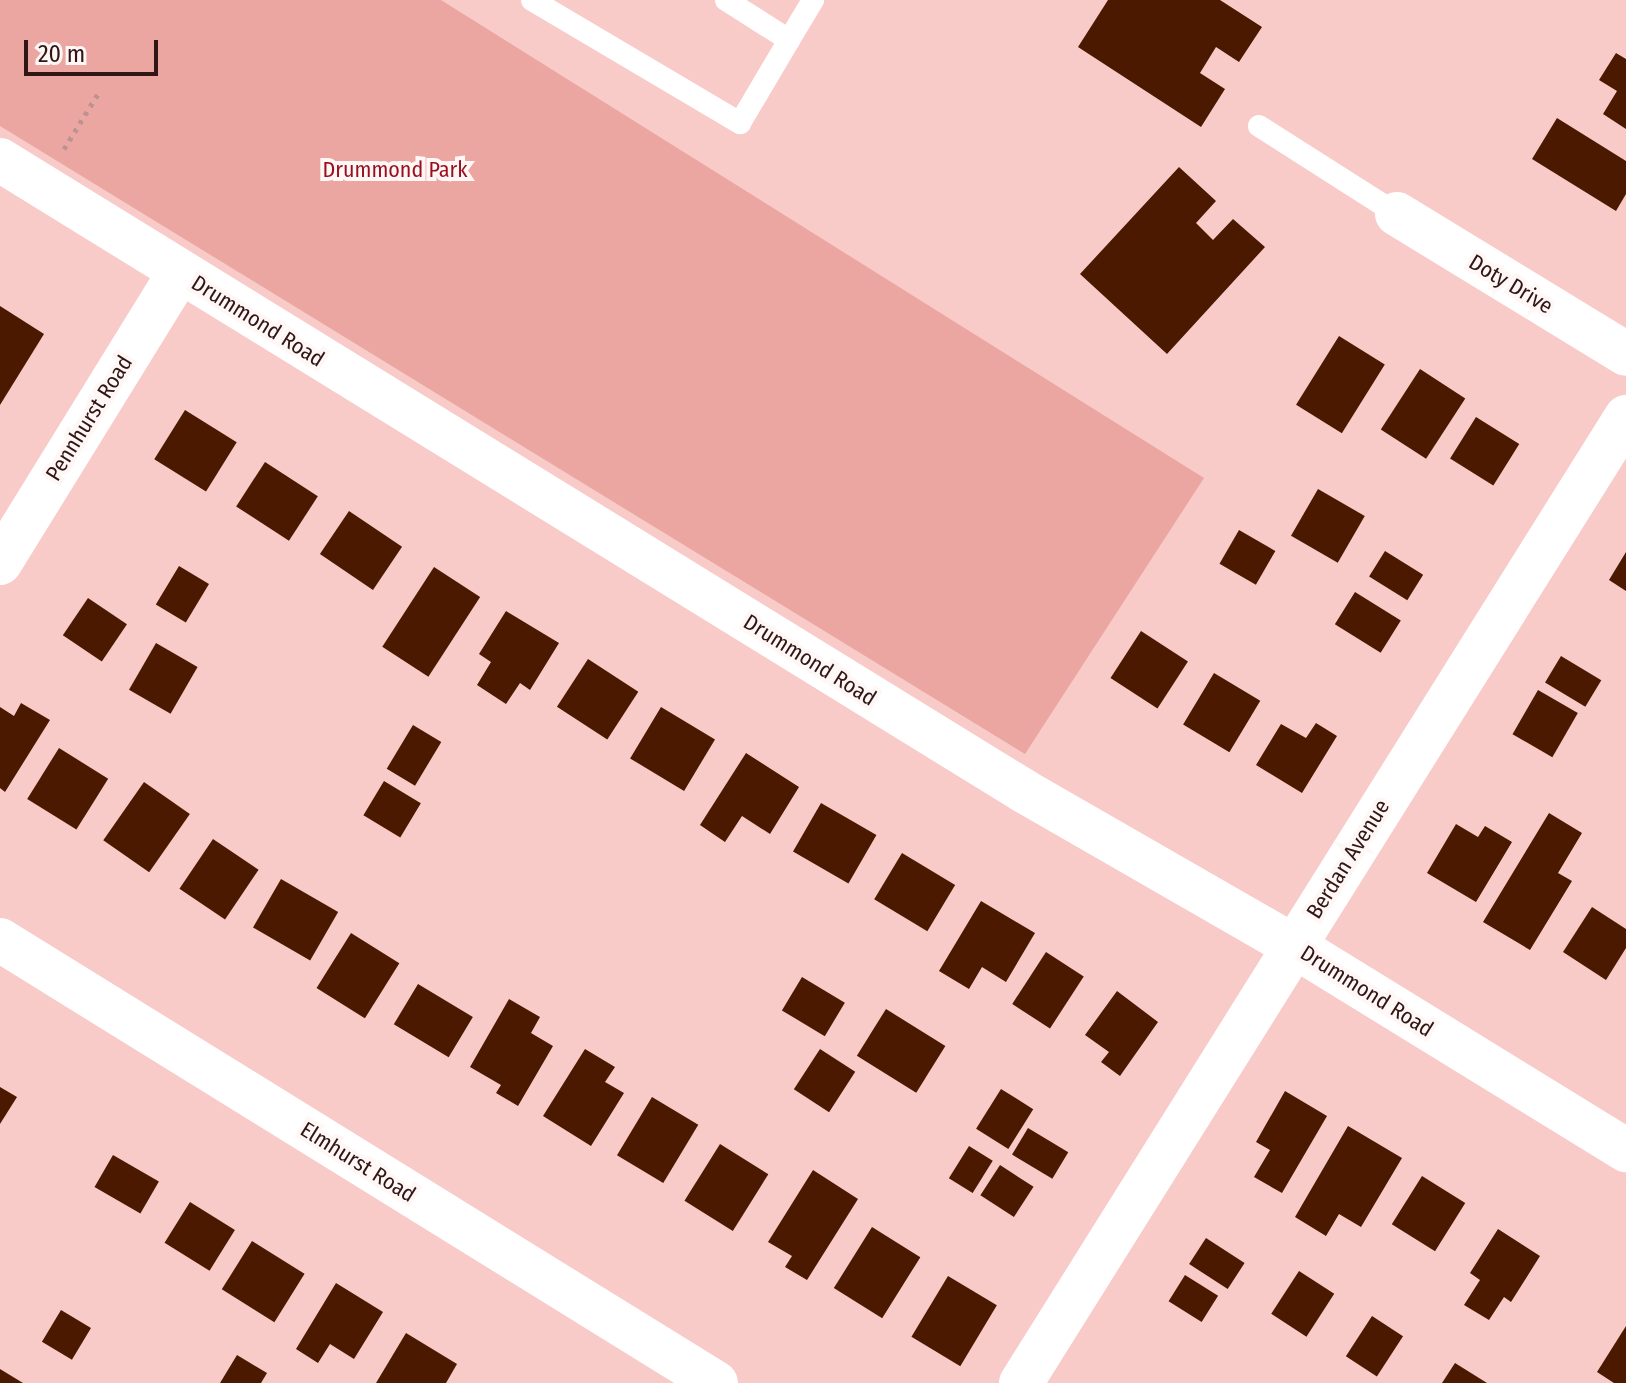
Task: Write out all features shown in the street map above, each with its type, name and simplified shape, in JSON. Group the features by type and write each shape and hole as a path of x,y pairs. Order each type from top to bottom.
{"street":[{"name":"Drummond Road","path":"0,160 1010,782 1294,946 1626,1150"},
{"name":"Doty Drive","path":"1397,214 1626,354"},
{"name":"Pennhurst Road","path":"0,563 179,273"},
{"name":"Berdan Avenue","path":"1021,1383 1626,417"},
{"name":"Elmhurst Road","path":"0,940 716,1383"}],"lane":[{"path":"532,0 740,123 813,0"},
{"path":"726,0 789,40"},
{"path":"1259,126 1397,214"}],"path":[{"path":"42,186 99,92"}],"green space":[{"name":"Drummond Park","path":"0,0 441,0 1204,478 1025,754 0,126"}],"building":[{"path":"1108,0 1220,0 1262,27 1239,62 1216,47 1200,73 1225,89 1201,127 1078,47"},
{"path":"1616,53 1626,59 1626,129 1603,114 1617,91 1599,80"},
{"path":"1557,118 1626,161 1626,194 1616,211 1532,159"},
{"path":"1179,167 1216,201 1196,223 1213,240 1233,219 1265,247 1167,354 1080,274"},
{"path":"0,306 44,334 0,405"},
{"path":"1339,336 1385,365 1342,433 1296,405"},
{"path":"1420,369 1465,398 1426,459 1381,429"},
{"path":"185,410 237,442 206,492 154,459"},
{"path":"1476,417 1519,444 1493,486 1450,459"},
{"path":"265,462 318,496 289,541 236,506"},
{"path":"1318,489 1365,516 1338,563 1291,536"},
{"path":"349,511 402,547 373,590 320,554"},
{"path":"1239,530 1275,551 1256,585 1220,564"},
{"path":"1385,551 1423,575 1407,600 1369,576"},
{"path":"1626,552 1626,591 1609,580"},
{"path":"179,566 209,584 186,623 156,605"},
{"path":"434,567 480,597 428,677 382,647"},
{"path":"1355,592 1401,621 1381,653 1335,624"},
{"path":"88,598 127,624 102,662 63,635"},
{"path":"506,611 559,643 530,690 520,683 506,704 477,685 491,662 479,654"},
{"path":"1141,631 1188,661 1157,708 1111,678"},
{"path":"156,643 198,667 171,714 129,690"},
{"path":"1561,656 1601,680 1585,707 1545,683"},
{"path":"588,659 638,692 607,739 557,707"},
{"path":"1214,673 1260,701 1229,752 1183,724"},
{"path":"1538,690 1578,713 1552,757 1512,734"},
{"path":"21,703 50,720 5,792 0,788 0,707 14,716"},
{"path":"661,707 715,739 684,791 630,758"},
{"path":"1316,723 1337,736 1302,793 1256,765 1281,724 1306,738"},
{"path":"413,725 441,742 415,786 387,769"},
{"path":"59,748 108,779 76,830 27,799"},
{"path":"746,753 799,787 770,834 742,816 725,842 700,825"},
{"path":"384,781 421,803 400,837 363,815"},
{"path":"144,782 190,814 149,872 103,840"},
{"path":"821,803 876,835 848,883 793,851"},
{"path":"1549,813 1582,833 1558,873 1572,881 1530,950 1483,922"},
{"path":"1456,824 1478,837 1485,826 1512,842 1476,902 1427,873"},
{"path":"213,839 259,870 225,919 179,889"},
{"path":"902,853 955,885 927,931 874,899"},
{"path":"281,879 338,912 310,960 253,927"},
{"path":"981,901 1035,933 1006,982 982,967 969,989 939,971"},
{"path":"1592,907 1626,929 1626,948 1606,980 1563,952"},
{"path":"351,933 399,963 365,1018 317,988"},
{"path":"1046,952 1084,977 1050,1029 1012,1004"},
{"path":"802,977 845,1003 825,1036 782,1010"},
{"path":"418,984 473,1017 449,1057 394,1024"},
{"path":"1117,991 1158,1022 1120,1076 1101,1062 1109,1052 1085,1035"},
{"path":"509,999 540,1017 531,1033 553,1046 518,1106 496,1093 501,1085 470,1067"},
{"path":"886,1009 945,1046 916,1093 857,1056"},
{"path":"585,1049 615,1067 605,1082 624,1093 591,1146 543,1116"},
{"path":"820,1049 855,1072 829,1112 794,1089"},
{"path":"0,1087 17,1097 0,1124"},
{"path":"1001,1089 1033,1109 1008,1149 976,1129"},
{"path":"1285,1091 1327,1116 1282,1193 1254,1177 1270,1150 1256,1142"},
{"path":"652,1097 698,1125 663,1183 617,1155"},
{"path":"1348,1126 1402,1158 1361,1227 1339,1214 1326,1236 1295,1217"},
{"path":"1028,1128 1068,1152 1052,1179 1012,1155"},
{"path":"720,1144 768,1174 733,1231 684,1201"},
{"path":"969,1146 993,1161 973,1193 949,1178"},
{"path":"113,1155 159,1182 140,1214 94,1187"},
{"path":"1000,1165 1034,1187 1014,1217 980,1195"},
{"path":"813,1170 858,1199 807,1280 785,1267 792,1256 768,1242"},
{"path":"1422,1176 1465,1203 1435,1251 1392,1224"},
{"path":"190,1202 235,1230 210,1271 165,1243"},
{"path":"872,1227 920,1257 882,1318 834,1288"},
{"path":"1498,1229 1540,1256 1511,1302 1504,1297 1489,1320 1464,1305 1480,1280 1470,1273"},
{"path":"1206,1238 1245,1263 1228,1289 1189,1264"},
{"path":"252,1241 305,1274 274,1322 222,1289"},
{"path":"1299,1271 1334,1294 1306,1337 1271,1314"},
{"path":"1185,1275 1218,1296 1202,1322 1169,1301"},
{"path":"948,1276 997,1305 960,1366 911,1337"},
{"path":"336,1283 383,1312 354,1359 330,1344 318,1363 296,1349"},
{"path":"61,1310 91,1328 72,1360 42,1342"},
{"path":"1372,1316 1403,1336 1377,1376 1346,1356"},
{"path":"1626,1326 1626,1383 1614,1383 1597,1372"},
{"path":"406,1333 457,1364 446,1383 376,1383"},
{"path":"237,1355 267,1373 261,1383 220,1383"},
{"path":"1455,1363 1487,1383 1442,1383"},
{"path":"0,1369 23,1383 0,1383"}]}
